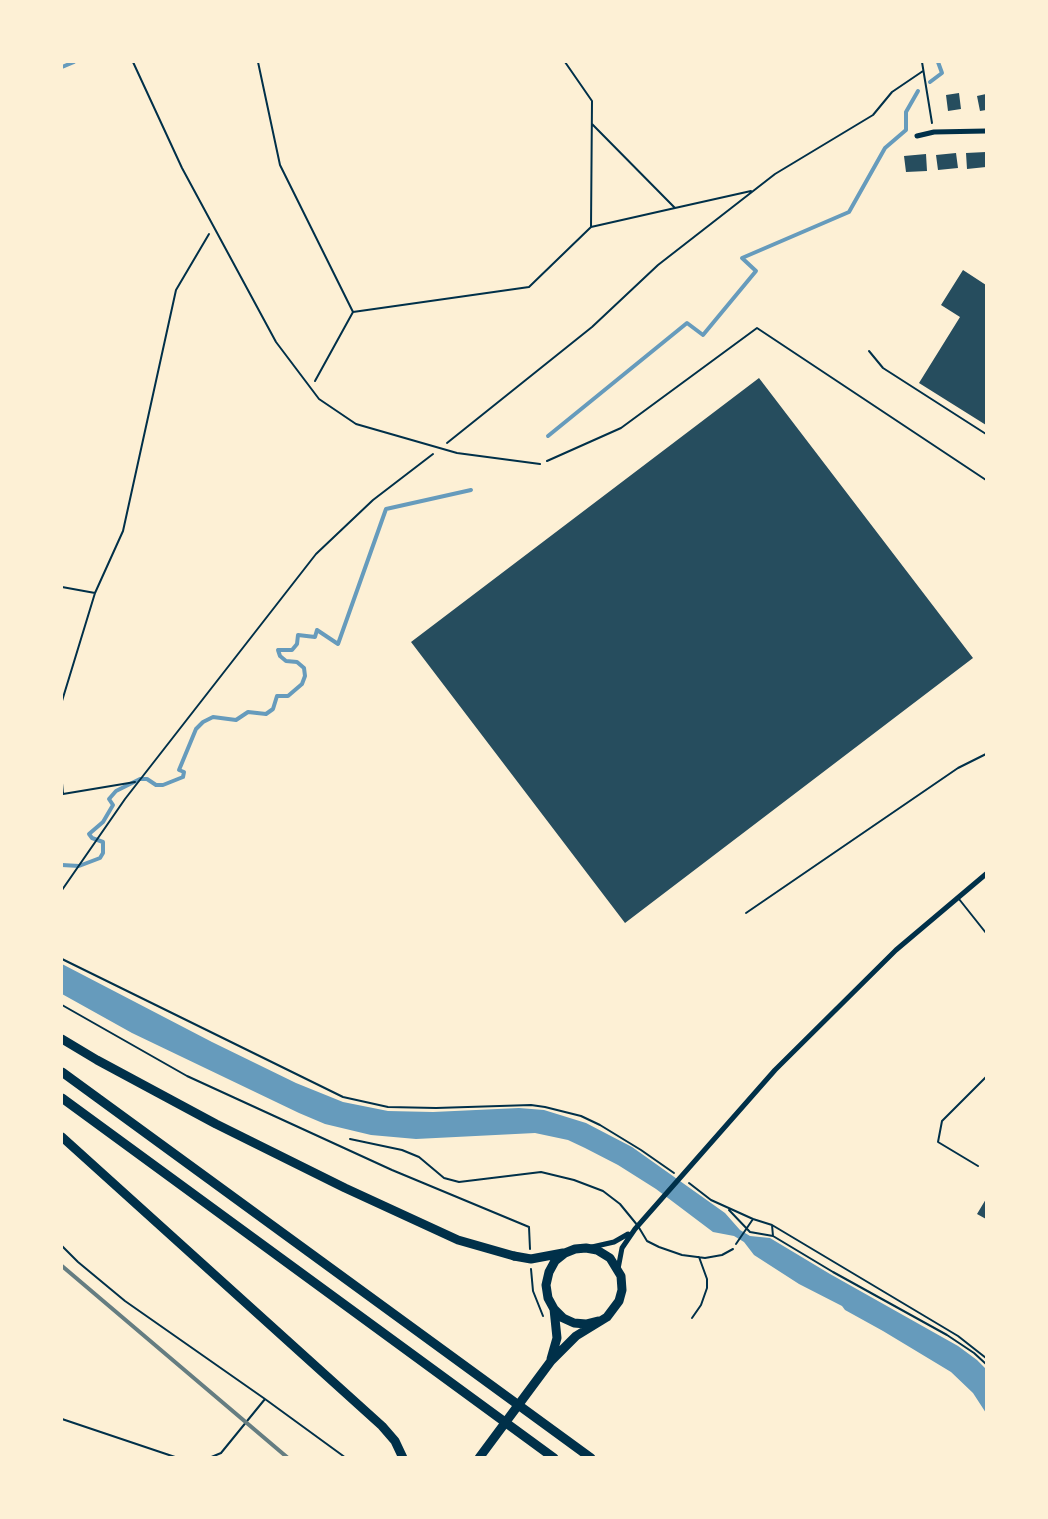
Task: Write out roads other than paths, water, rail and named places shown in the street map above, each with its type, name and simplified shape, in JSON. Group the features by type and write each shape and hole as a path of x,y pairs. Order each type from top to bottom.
{"highway":[{"path":"62,1039 216,1124 345,1188 458,1240 531,1259 586,1248 606,1255 618,1269 622,1282 619,1301 607,1317 576,1335 551,1361 479,1458"},
{"path":"62,1072 591,1458"},
{"path":"62,1098 554,1458"},
{"path":"62,1137 382,1426 395,1441 403,1458"},
{"path":"565,1253 555,1261 549,1272 546,1285 548,1298 563,1318 574,1323 586,1324 598,1321"},
{"path":"551,1361 557,1338 554,1309"}],"street":[{"path":"917,136 934,132 987,131"},
{"path":"618,1269 622,1248 636,1227 775,1070 896,950 987,874"},
{"path":"586,1248 614,1242 636,1227"}],"lane":[{"path":"133,62 182,168 276,342 319,399 356,424 457,453 540,464"},
{"path":"870,351 883,368 987,434"},
{"path":"746,913 958,768 987,754"},
{"path":"957,897 987,933"},
{"path":"978,1166 938,1142 942,1121 987,1077"},
{"path":"350,1139 402,1150 419,1157 444,1178 459,1182 541,1172 574,1180 603,1191 620,1204 647,1241 682,1254 705,1258 722,1255 733,1249"},
{"path":"692,1318 701,1305 707,1288 705,1272 699,1257"}],"water":[{"path":"62,964 212,1042 296,1083 343,1102 388,1111 433,1112 519,1108 544,1110 586,1123 632,1147 725,1213 740,1230 750,1236 770,1238 958,1346 986,1369 986,1413 973,1393 951,1372 845,1310 842,1306 799,1284 754,1255 744,1242 734,1236 713,1232 656,1189 585,1148 568,1140 535,1133 416,1139 371,1135 325,1124 132,1033 62,994"}],"waterway":[{"path":"62,67 74,62"},
{"path":"930,82 942,73 938,62"},
{"path":"548,436 687,323 703,335 756,271 742,258 849,212 885,148 906,130 906,112 918,91"},
{"path":"62,865 79,866 100,858 103,853 103,842 92,838 89,834 103,822 113,805 109,799 116,791 140,779 163,785 183,777 184,772 179,770 196,729 203,722 213,717 236,720 248,712 266,714 273,709 277,696 288,696 302,684 305,676 304,668 297,662 286,661 280,656 278,650 292,650 297,644 298,635 315,637 317,630 338,644 386,509 471,490"}],"railway":[{"path":"62,1266 288,1458"}]}
